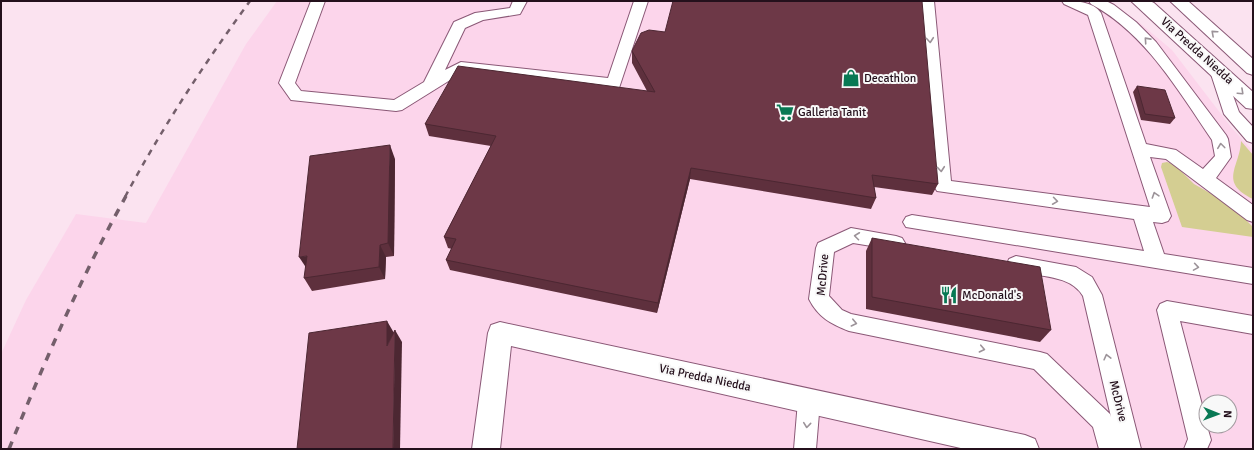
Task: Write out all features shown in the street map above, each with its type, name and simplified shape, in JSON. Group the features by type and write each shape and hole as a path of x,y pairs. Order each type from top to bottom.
{"street":[{"name":"Via Predda Niedda","path":"1139,1 1148,7 1253,103"},
{"name":"Via Predda Niedda","path":"1178,1 1253,68"},
{"name":"Via Predda Niedda","path":"486,449 500,333 1024,449"}],"lane":[{"path":"318,1 287,83 296,96 396,106 461,67 614,84 641,1"},
{"path":"430,86 459,25 480,16 515,11 520,1"},
{"path":"927,1 943,186 1162,216 1094,13 1069,1"},
{"path":"1096,1 1109,7 1129,22 1148,41 1220,139 1223,157 1205,179"},
{"path":"1229,47 1253,60"},
{"path":"1216,68 1232,114 1253,137"},
{"path":"1139,149 1170,154 1250,211"},
{"path":"1141,213 1157,261"},
{"path":"912,222 1253,276"},
{"name":"McDrive","path":"913,246 851,235 825,248 819,299 835,316 849,322 1040,361 1102,421 1110,449"},
{"name":"McDrive","path":"999,261 1069,273 1085,283 1092,295 1130,449"},
{"path":"1195,449 1200,440 1167,310 1253,324"},
{"path":"805,449 809,401"}],"shaded area":[{"path":"277,1 1110,1 1172,50 1231,127 1253,151 1253,449 1,449 1,354 26,300 76,214 146,223 246,44"},
{"path":"1241,141 1253,155 1253,199 1242,193 1236,186 1234,180 1234,173"},
{"path":"1167,162 1175,165 1194,184 1231,205 1253,227 1253,237 1182,227 1161,167 1162,163"}],"building":[{"name":"Galleria Tanit","path":"673,1 922,1 938,184 872,175 876,198 691,168 658,303 446,260 456,239 444,237 496,136 425,124 458,66 655,92 632,51 641,33 649,30 665,32"},
{"path":"1137,86 1165,90 1175,118 1145,114"},
{"path":"390,145 388,243 380,245 379,267 304,278 307,256 299,257 310,156"},
{"name":"McDonald's","path":"872,238 1040,267 1051,330 872,297"},
{"path":"387,321 387,346 395,330 393,449 297,449 309,333"}],"railway":[{"path":"125,197 184,97 216,48 250,1"},
{"path":"9,449 78,289 126,196"}],"place":[{"name":"Decathlon","path":"851,78"},
{"name":"Galleria Tanit","path":"785,112"},
{"name":"McDonald's","path":"949,295"}]}
